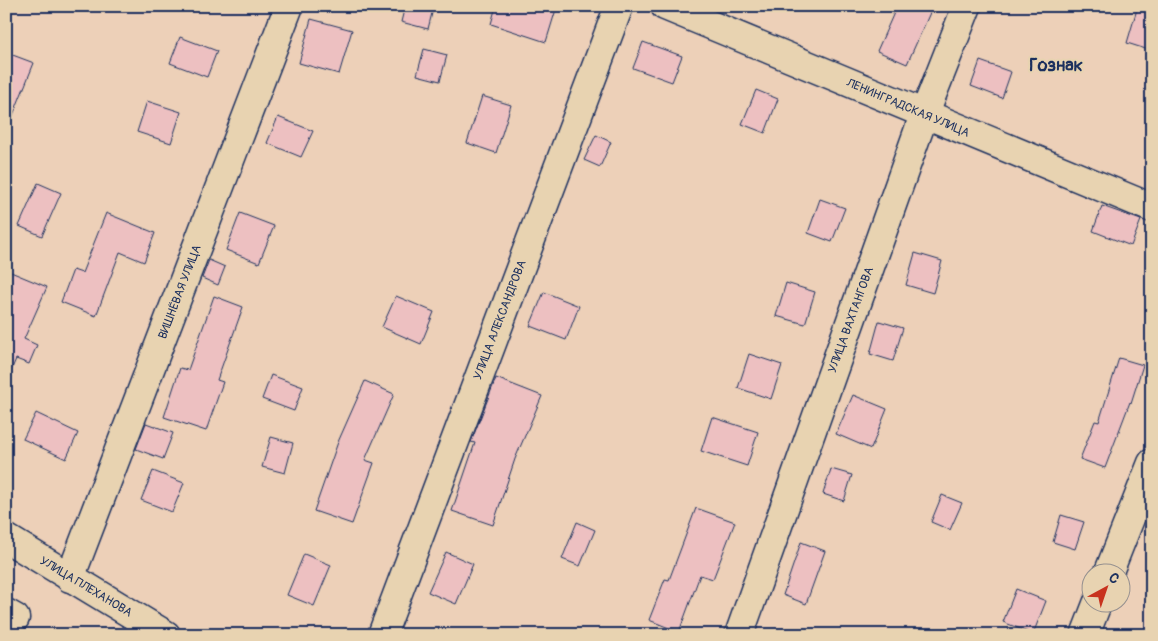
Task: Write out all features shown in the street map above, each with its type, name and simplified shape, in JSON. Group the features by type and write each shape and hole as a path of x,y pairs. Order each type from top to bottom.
{"street":[{"name":"ВИШНЁВАЯ УЛИЦА","path":"70,578 289,6"},
{"name":"УЛИЦА АЛЕКСАНДРОВА","path":"382,635 619,6"},
{"name":"ЛЕНИНГРАДСКАЯ УЛИЦА","path":"665,6 1152,208"},
{"name":"УЛИЦА ВАХТАНГОВА","path":"740,635 924,115 967,6"},
{"path":"1112,564 1152,462"},
{"name":"УЛИЦА ПЛЕХАНОВА","path":"6,538 166,635"},
{"path":"1084,635 1093,614"}],"building":[{"path":"405,6 433,9 428,29 401,22"},
{"path":"496,6 557,6 546,42 491,24"},
{"path":"897,6 933,6 907,64 877,51"},
{"path":"1137,9 1152,14 1152,51 1127,43"},
{"path":"311,19 352,30 339,74 299,63"},
{"path":"180,37 217,51 207,77 170,63"},
{"path":"643,42 682,56 672,82 633,68"},
{"path":"424,49 447,55 440,81 417,75"},
{"path":"10,54 34,63 7,130 6,64"},
{"path":"980,61 1011,72 1002,98 971,86"},
{"path":"756,90 778,99 765,133 742,124"},
{"path":"482,96 511,105 496,153 467,143"},
{"path":"147,101 181,112 171,143 137,132"},
{"path":"278,117 313,131 301,157 267,143"},
{"path":"596,135 611,142 600,167 584,160"},
{"path":"38,183 61,193 42,236 19,226"},
{"path":"820,199 845,208 832,242 808,233"},
{"path":"1102,206 1141,220 1131,246 1093,231"},
{"path":"106,213 155,233 144,262 120,252 96,316 61,302 73,270 82,273"},
{"path":"240,213 274,226 259,263 226,250"},
{"path":"915,253 942,261 933,293 906,285"},
{"path":"209,260 225,267 218,285 202,278"},
{"path":"6,270 47,287 24,339 37,345 29,364 16,359 6,382"},
{"path":"786,283 815,292 805,324 776,316"},
{"path":"544,292 579,306 566,340 530,326"},
{"path":"214,296 243,307 217,380 223,382 206,431 164,417 180,368 188,370"},
{"path":"396,296 434,312 421,344 382,327"},
{"path":"879,321 903,328 893,361 870,354"},
{"path":"749,354 782,365 771,399 738,388"},
{"path":"1119,358 1143,365 1131,403 1105,468 1080,459 1095,421 1099,422"},
{"path":"271,375 303,387 294,411 262,399"},
{"path":"496,378 542,396 515,459 493,525 452,511 475,443 471,442"},
{"path":"365,381 394,394 365,460 374,463 352,524 314,511 338,442"},
{"path":"853,395 887,409 871,449 836,434"},
{"path":"36,413 78,433 66,459 23,439"},
{"path":"712,417 758,432 747,466 701,451"},
{"path":"146,423 173,433 163,459 136,449"},
{"path":"271,437 293,443 285,473 262,467"},
{"path":"831,469 852,475 844,501 823,494"},
{"path":"153,471 184,483 172,512 141,500"},
{"path":"942,495 962,503 950,530 931,522"},
{"path":"696,508 735,522 713,579 700,575 679,632 649,620 665,579 669,580"},
{"path":"1061,515 1084,522 1075,549 1053,542"},
{"path":"577,522 595,530 580,566 562,559"},
{"path":"801,542 825,551 806,604 783,595"},
{"path":"446,552 473,564 456,604 428,592"},
{"path":"304,554 331,565 314,606 287,595"},
{"path":"1016,589 1046,601 1033,634 1003,622"}],"district":[{"name":"Гознак","path":"1056,65"}]}
